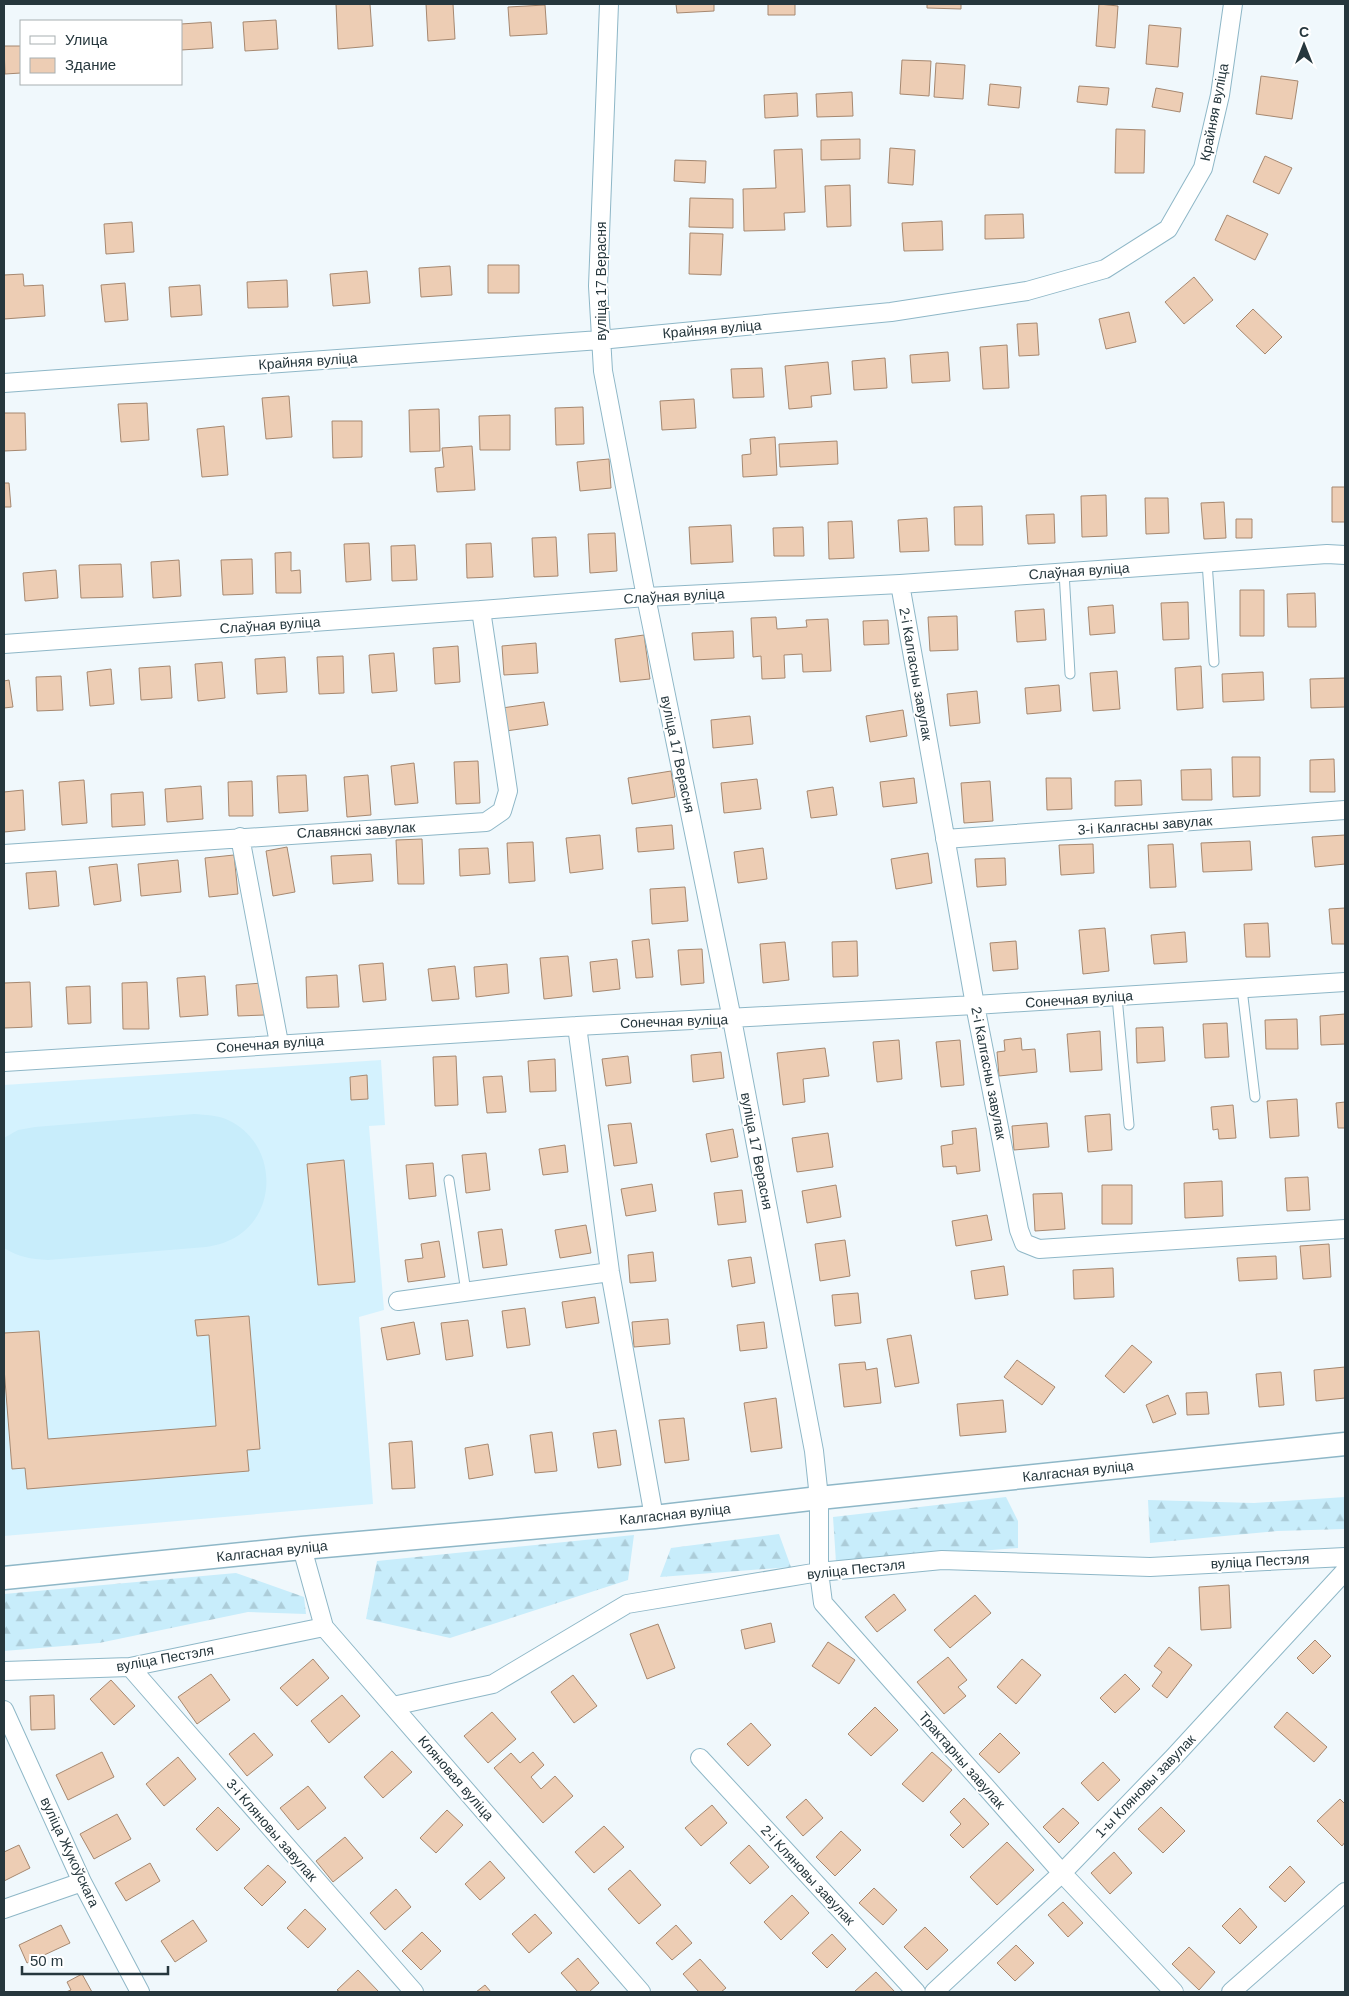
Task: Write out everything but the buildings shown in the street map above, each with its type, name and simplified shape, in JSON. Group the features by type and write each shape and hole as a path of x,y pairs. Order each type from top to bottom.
{"street":[{"name":"вуліца 17 Верасня","path":"609,4 598,286 603,371 646,597 732,1019 814,1451 819,1498"},
{"name":"Крайняя вуліца","path":"4,383 600,340 891,312 1027,291 1105,269 1168,229 1203,168 1220,95 1233,4"},
{"name":"Слаўная вуліца","path":"4,644 646,597 900,584 1345,554"},
{"name":"2-і Калгасны завулак","path":"900,584 975,1005 1019,1230 1024,1243 1039,1249 1345,1229"},
{"name":"Славянскі завулак","path":"4,854 486,822 502,811 508,791 481,610"},
{"name":"3-і Калгасны завулак","path":"945,839 1345,810"},
{"path":"240,837 279,1044"},
{"name":"Сонечная вуліца","path":"4,1062 577,1026 1117,997 1345,982"},
{"path":"577,1026 610,1272 654,1517"},
{"path":"398,1301 610,1272"},
{"name":"Калгасная вуліца","path":"4,1578 302,1548 654,1517 819,1498 1345,1444"},
{"name":"Трактарны завулак","path":"819,1498 819,1572 823,1603 1062,1873 1174,1992"},
{"name":"Кляновая вуліца","path":"302,1548 324,1626 641,1992"},
{"name":"вуліца Пестэля","path":"393,1706 493,1684 627,1604 819,1572 942,1560 1150,1567 1345,1557"},
{"name":"1-ы Кляновы завулак","path":"934,1992 1062,1873 1172,1759 1345,1570"},
{"name":"вуліца Пестэля","path":"4,1671 130,1667 324,1626"},
{"name":"3-і Кляновы завулак","path":"130,1667 414,1992"},
{"name":"вуліца Жукоўскага","path":"4,1710 82,1882 140,1992"},
{"name":"2-і Кляновы завулак","path":"700,1758 916,1992"},
{"path":"4,1909 82,1882"},
{"path":"1231,1992 1345,1892"}],"lane":[{"path":"1207,562 1214,662"},
{"path":"1064,572 1070,674"},
{"path":"1242,989 1255,1097"},
{"path":"1117,997 1129,1124"},
{"path":"449,1180 466,1292"}],"shaded area":[{"path":"381,1060 385,1125 369,1126 384,1310 359,1317 373,1504 4,1536 4,1085"}],"green space":[{"path":"194,1114 228,1120 243,1130 255,1143 263,1158 266,1192 261,1208 252,1223 239,1235 223,1243 206,1247 48,1260 14,1254 4,1248 4,1138 18,1130 35,1127"},
{"path":"1006,1497 1018,1521 1018,1548 836,1562 833,1517"},
{"path":"1345,1497 1345,1529 1277,1531 1150,1543 1148,1500 1254,1503"},
{"path":"779,1534 791,1567 660,1577 671,1548"},
{"path":"634,1535 628,1580 450,1638 366,1619 377,1561"},
{"path":"236,1573 304,1597 306,1614 248,1612 99,1643 4,1651 4,1594"}]}
